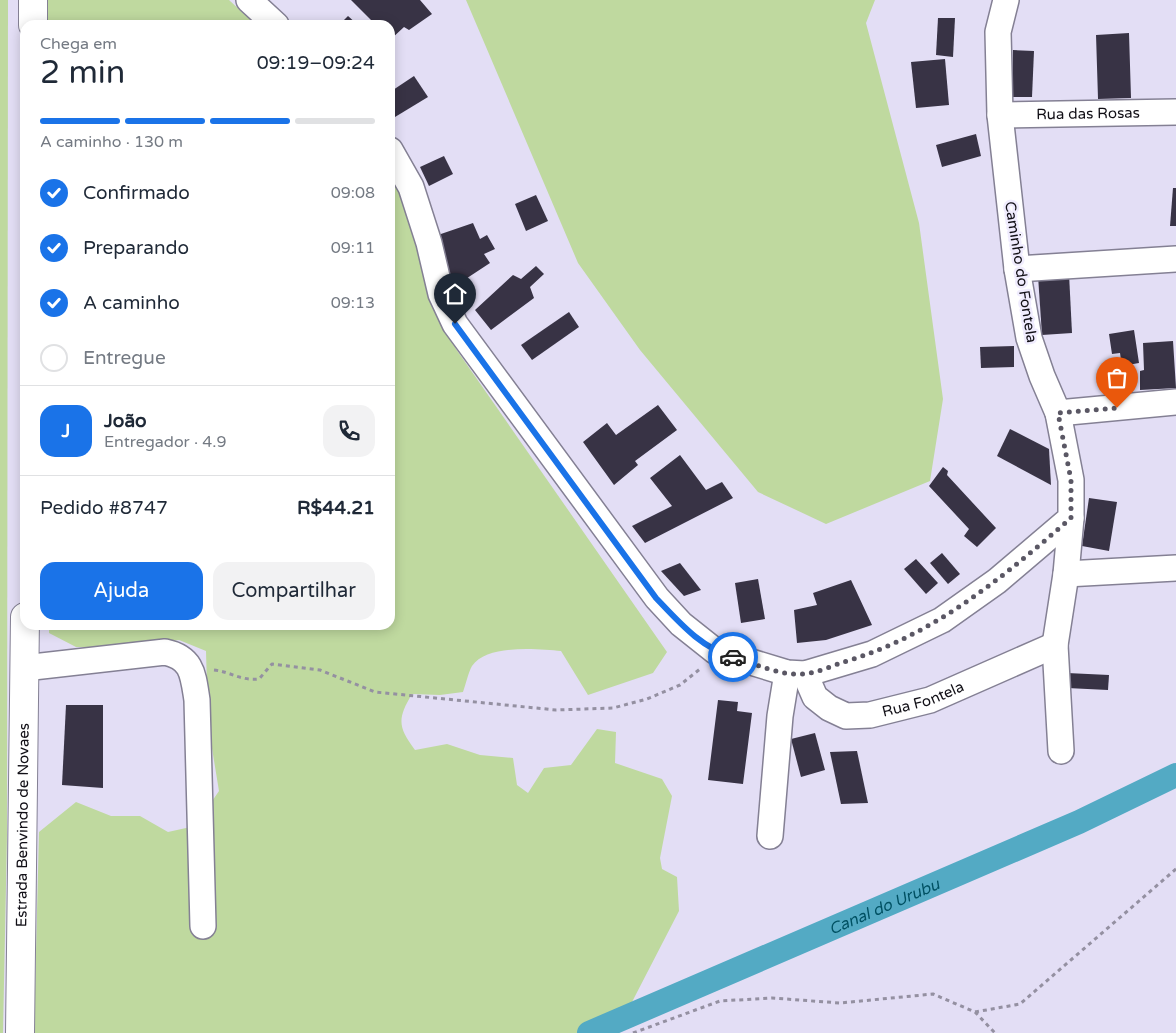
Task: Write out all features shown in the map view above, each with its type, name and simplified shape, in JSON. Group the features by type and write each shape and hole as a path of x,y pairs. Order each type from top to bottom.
{"street":[{"path":"33,0 33,20"},
{"path":"249,0 271,20"},
{"name":"Caminho do Fontela","path":"1006,0 998,32 1000,115 1017,269 1029,338 1042,376 1058,413 1071,480 1071,518 1066,574 1055,645 1061,750"},
{"name":"Rua das Rosas","path":"1000,115 1176,112"},
{"path":"395,159 411,187 429,243 441,294 455,324 656,598 681,624 715,651 796,674 872,654 942,620 997,580 1071,518"},
{"path":"1017,269 1176,259"},
{"path":"1058,413 1176,402"},
{"path":"1066,574 1176,568"},
{"name":"Estrada Benvindo de Novaes","path":"20,1033 25,630"},
{"name":"Rua Fontela","path":"796,674 815,697 829,708 846,716 870,715 930,700 1055,645"},
{"path":"24,668 165,652 179,655 185,660 190,670 197,700 203,926"},
{"path":"770,836 780,716 796,674"}],"path":[{"path":"190,670 228,672 245,680 259,679 272,664 284,664 320,670 375,692 556,710 612,708 647,699 680,686 702,667 715,651"},
{"path":"975,1012 1020,1004 1176,869"},
{"path":"633,1033 720,1001 772,998 840,1003 933,994 975,1012 995,1033"}],"green space":[{"path":"0,0 8,0 7,835 3,1033 0,1033"},
{"path":"48,0 229,0 251,20 47,20"},
{"path":"466,0 875,0 866,23 919,223 943,399 930,481 826,524 758,492 640,350 578,263"},
{"path":"395,182 404,201 426,276 456,349 667,652 653,673 588,695 561,651 527,649 501,651 479,659 472,666 463,692 440,695 412,694 402,717 405,735 415,750 447,744 480,755 513,758 517,785 528,793 544,768 571,765 597,729 616,732 615,763 662,779 672,796 660,858 662,869 677,877 679,911 616,1033 34,1033 39,832 76,802 111,816 140,816 168,832 195,826 219,791 208,724 206,651 179,640 125,647 76,647 49,633 49,630 395,630"}],"building":[{"path":"351,0 420,0 432,14 409,30 404,27 395,35 395,20 371,20"},
{"path":"348,16 352,20 344,20"},
{"path":"938,18 955,18 953,57 936,55"},
{"path":"1129,33 1131,98 1098,99 1096,35"},
{"path":"1013,50 1034,51 1032,97 1012,97"},
{"path":"945,59 949,105 916,108 911,62"},
{"path":"414,76 428,97 395,117 395,89"},
{"path":"976,134 981,156 942,167 936,145"},
{"path":"444,156 453,174 429,186 420,167"},
{"path":"1173,188 1176,188 1176,226 1170,226"},
{"path":"536,195 548,221 526,231 515,204"},
{"path":"473,223 480,239 487,235 495,249 484,254 490,263 455,286 442,258 438,235"},
{"path":"536,266 544,274 530,287 534,298 491,330 475,310 513,275 521,279"},
{"path":"1069,274 1072,333 1042,335 1038,276"},
{"path":"569,312 579,327 532,360 521,345"},
{"path":"1134,330 1139,363 1122,366 1120,353 1112,354 1109,334"},
{"path":"1173,341 1176,388 1140,390 1140,371 1144,370 1143,343"},
{"path":"1014,346 1014,367 981,368 980,347"},
{"path":"658,405 677,430 635,461 638,465 614,485 583,442 607,423 616,435"},
{"path":"1010,429 1049,449 1051,485 997,456"},
{"path":"680,455 706,490 722,482 733,498 645,543 632,526 672,506 650,478"},
{"path":"943,467 948,471 947,475 996,528 977,547 964,536 969,529 929,486"},
{"path":"1089,498 1117,502 1109,551 1082,546"},
{"path":"942,553 960,574 948,584 930,563"},
{"path":"916,559 938,583 926,594 904,569"},
{"path":"680,563 701,590 684,596 661,571"},
{"path":"758,579 765,619 741,623 735,583"},
{"path":"851,580 872,625 826,640 797,643 794,610 817,605 813,593"},
{"path":"1067,673 1109,675 1108,690 1067,688"},
{"path":"718,700 738,702 737,711 752,713 743,784 708,780"},
{"path":"66,705 103,705 103,788 62,785"},
{"path":"815,733 825,770 801,777 791,739"},
{"path":"857,751 868,803 841,804 830,752"}],"waterway":[{"name":"Canal do Urubu","path":"589,1033 1079,822 1176,775"}],"way so far":[{"path":"733,657 786,673 804,674 872,654 942,620 997,580 1071,518 1071,480 1058,413 1117,408"}],"route":[{"path":"455,324 656,598 681,624 715,651 733,657"}]}
